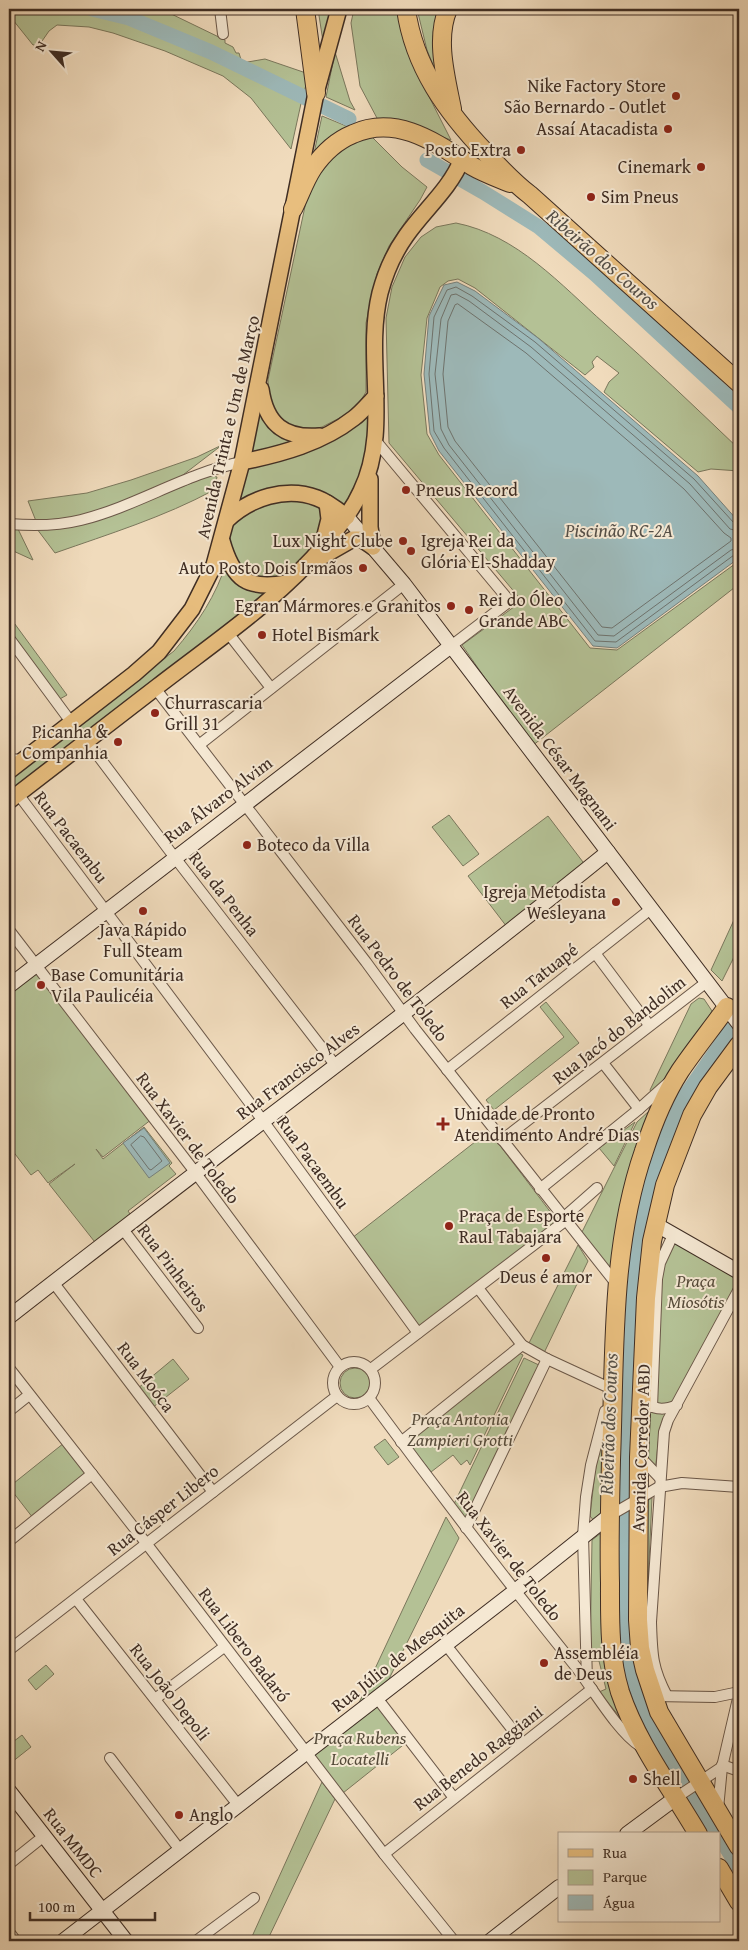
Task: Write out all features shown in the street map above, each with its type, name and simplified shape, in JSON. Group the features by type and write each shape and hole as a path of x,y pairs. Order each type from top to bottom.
{"highway":[{"path":"304,9 315,95"},
{"path":"406,9 416,49 424,69 431,84 454,116 516,185 739,383"},
{"path":"448,9 444,17 442,48 454,116 461,140 461,162"},
{"path":"293,209 312,169 322,155 343,138 359,131 387,127 408,130 427,138 461,162 516,185"},
{"name":"Avenida Corredor ABD","path":"697,1832 679,1796 647,1750 620,1692 613,1664 610,1629 614,1390 618,1286 627,1210 643,1153 657,1114 680,1072 733,1015"},
{"name":"Avenida Corredor ABD","path":"739,1045 708,1087 692,1115 665,1185 655,1224 646,1298 645,1403 634,1500 644,1621 640,1648 660,1696 666,1726 698,1783 739,1847"},
{"path":"720,1870 739,1902"}],"main road":[{"name":"Avenida Trinta e Um de Março","path":"9,771 134,674 159,652 192,609 214,565 242,462 315,95 339,9"},
{"path":"373,547 370,527 370,471 376,441 377,309 383,284 391,263 405,237 448,184 461,162"},
{"path":"259,381 265,409 272,422 293,434 302,436 324,435"},
{"path":"242,462 292,451 355,418 376,396"},
{"path":"14,797 261,608 304,568 347,518 370,471"},
{"path":"227,520 249,503 268,496 302,494 318,498 347,518"},
{"path":"321,548 329,519 327,503"},
{"path":"304,568 352,539 361,538 373,547"},
{"path":"222,541 230,564 244,580 260,585 287,583"}],"street":[{"path":"220,9 223,34"},
{"path":"376,441 507,598 506,604 450,646"},
{"path":"9,524 51,525 80,520 129,504 203,472 242,462"},
{"name":"Avenida César Magnani","path":"347,518 404,584 733,1015"},
{"path":"199,745 404,584"},
{"path":"228,633 272,688"},
{"path":"9,638 71,722"},
{"name":"Rua Álvaro Alvim","path":"9,986 450,646"},
{"name":"Rua Pedro de Toledo","path":"155,688 447,1070 540,1190 618,1286"},
{"name":"Rua da Penha","path":"87,741 336,1066"},
{"path":"9,759 24,760"},
{"name":"Rua Pacaembu","path":"14,797 107,911 418,1333"},
{"name":"Rua Francisco Alves","path":"9,1317 195,1172 264,1122 404,1014 608,852"},
{"name":"Rua Tatuapé","path":"447,1070 652,908"},
{"name":"Rua Xavier de Toledo","path":"9,930 195,1172 340,1367"},
{"path":"595,953 649,1025"},
{"name":"Rua Jacó do Bandolim","path":"502,1140 708,981"},
{"path":"603,1063 639,1109"},
{"path":"540,1190 639,1109 680,1072"},
{"path":"371,1369 478,1288 564,1219 597,1188"},
{"path":"655,1224 739,1272"},
{"name":"Rua Pinheiros","path":"122,1228 198,1328"},
{"path":"673,1235 660,1263 657,1279 652,1381 645,1403 668,1409 676,1405"},
{"name":"Rua Moóca","path":"53,1282 213,1492"},
{"path":"478,1288 522,1345 547,1359 614,1390"},
{"path":"644,1621 664,1432 676,1405 739,1289"},
{"path":"401,1442 522,1345"},
{"path":"466,1528 547,1359"},
{"path":"349,1362 357,1362 365,1364 371,1369 375,1378 375,1389 369,1398 361,1404 352,1405 343,1402 337,1396 333,1387 333,1380 340,1367 349,1362"},
{"name":"Rua Libero Badaró","path":"9,1368 146,1543 384,1854 454,1941"},
{"path":"9,1411 29,1395"},
{"name":"Rua Cásper Libero","path":"9,1650 337,1396"},
{"name":"Rua Xavier de Toledo","path":"369,1398 466,1528 627,1735 647,1750"},
{"path":"589,1685 583,1536 591,1465 605,1411"},
{"path":"640,1457 660,1482 739,1487"},
{"path":"9,1541 92,1474"},
{"name":"Rua Júlio de Mesquita","path":"63,1941 446,1645 583,1536 660,1482"},
{"name":"Rua João Depoli","path":"76,1599 238,1805"},
{"path":"446,1645 523,1743"},
{"path":"155,1699 224,1647"},
{"name":"Rua Benedo Raggiani","path":"384,1854 523,1743 589,1685"},
{"path":"660,1696 715,1697 739,1693 722,1766 718,1812"},
{"path":"377,1698 454,1798"},
{"path":"110,1758 180,1850"},
{"path":"722,1766 739,1772"},
{"path":"630,1832 722,1766"},
{"name":"Rua MMDC","path":"9,1791 126,1941"},
{"path":"9,1864 44,1836"},
{"path":"490,1941 558,1888"},
{"path":"196,1941 254,1898"},
{"path":"9,1932 16,1941"}],"green space":[{"path":"33,9 82,10 131,22 302,99 291,149 251,98 223,76 165,51 113,33 89,27 57,25 49,31 40,44 33,45 9,15 9,12"},
{"path":"102,9 161,9 225,40 225,43 233,47 236,53 239,53 242,63 265,59 306,73 307,79 304,94 230,58 179,36"},
{"path":"318,9 334,9 324,48"},
{"path":"354,9 396,9 411,61 451,140 407,124 378,120 360,86 351,23"},
{"path":"417,9 438,9 433,37 441,84 427,50"},
{"path":"335,52 350,101 355,110 326,97"},
{"path":"322,116 351,128 313,158"},
{"path":"368,133 402,167 427,187 389,246 377,274 366,323 366,392 355,410 322,427 299,432 280,421 274,411 269,398 268,380 307,197 328,155"},
{"path":"456,223 478,229 499,238 537,263 739,449 739,471 711,469 698,472 604,392 609,382 619,373 597,356 592,362 594,367 585,375 475,288 458,279 448,281 440,287 427,318 421,375 427,434 439,455 590,648 617,650 739,561 739,584 532,746 462,645 522,601 389,443 386,318 392,287 405,257 421,237 436,227"},
{"path":"258,396 262,408 306,439 246,458"},
{"path":"373,405 371,442 346,512 302,490 231,512 245,463 275,458"},
{"path":"222,445 179,478 118,504 79,517 36,521 28,501 87,493 197,457"},
{"path":"206,477 217,477 214,490 195,500 176,509 55,553 37,529 130,508"},
{"path":"289,498 324,506 318,545 290,575 259,581 239,569 228,538 232,524 246,508"},
{"path":"9,529 18,529 33,560 9,549"},
{"path":"227,561 231,568 275,588 9,792 9,777 174,651 205,609 223,574"},
{"path":"9,616 67,695 58,700 9,634"},
{"path":"449,815 479,854 463,866 432,827"},
{"path":"548,816 586,866 507,927 468,876"},
{"path":"739,909 739,947 722,981 711,970"},
{"path":"35,967 152,1119 103,1157 96,1149 103,1159 144,1127 172,1163 169,1166 176,1174 128,1211 133,1218 98,1246 49,1184 75,1164 48,1183 38,1170 31,1175 9,1146 9,987"},
{"path":"699,998 704,999 712,1011 684,1054 652,1094 650,1090 691,1004"},
{"path":"546,1002 579,1043 494,1110 486,1100 564,1037 540,1007"},
{"path":"649,1111 637,1150 614,1274 582,1232 637,1122"},
{"path":"635,1122 614,1166 599,1148"},
{"name":"Praça de Esporte Raul Tabajara","path":"489,1131 558,1222 419,1327 352,1238"},
{"name":"Praça Miosótis","path":"674,1237 739,1275 739,1284 675,1404 653,1405 663,1264"},
{"path":"578,1245 588,1261 544,1353 528,1345"},
{"name":"Praça Antonia Zampieri Grotti","path":"517,1352 523,1355 470,1465 467,1460 461,1465 453,1455 431,1472 406,1440"},
{"path":"524,1358 541,1366 467,1523 453,1506"},
{"path":"173,1359 189,1379 152,1408 137,1389"},
{"path":"355,1368 365,1373 370,1383 365,1393 355,1398 345,1393 340,1383 345,1373"},
{"path":"649,1406 671,1408 660,1430 655,1469 646,1459"},
{"path":"603,1427 602,1515 594,1521 590,1516"},
{"path":"385,1439 399,1457 388,1465 374,1447"},
{"path":"64,1443 89,1474 33,1518 9,1487"},
{"path":"652,1498 647,1606 645,1608 641,1504"},
{"path":"446,1517 459,1538 387,1683 358,1705"},
{"path":"601,1533 604,1655 620,1717 599,1692 606,1689 599,1661 590,1661 592,1540"},
{"path":"46,1665 54,1674 36,1690 28,1680"},
{"name":"Praça Rubens Locatelli","path":"376,1703 407,1742 343,1793 312,1753"},
{"path":"22,1735 31,1747 12,1762 9,1758 9,1745"},
{"path":"322,1782 335,1799 267,1941 250,1941"}],"water":[{"name":"Piscinão RC-2A","path":"457,282 475,291 538,338 698,476 738,521 739,558 617,648 593,646 439,451 430,433 424,374 429,316 444,285"},
{"path":"144,1128 170,1163 149,1178 123,1143"}],"waterway":[{"name":"Ribeirão dos Couros","path":"92,9 129,18 211,52 349,119"},
{"name":"Ribeirão dos Couros","path":"427,160 539,227 595,274 739,407"},
{"name":"Ribeirão dos Couros","path":"717,1832 672,1761 636,1696 632,1681 624,1633 623,1603 629,1363 636,1259 649,1189 666,1138 683,1099 739,1018"},
{"name":"Ribeirão dos Couros","path":"720,1838 739,1868"}],"place":[{"name":"Nike Factory Store São Bernardo - Outlet","path":"676,96"},
{"name":"Assaí Atacadista","path":"668,129"},
{"name":"Posto Extra","path":"521,150"},
{"name":"Cinemark","path":"701,167"},
{"name":"Sim Pneus","path":"591,197"},
{"name":"Pneus Record","path":"406,490"},
{"name":"Lux Night Clube","path":"403,541"},
{"name":"Igreja Rei da Glória El-Shadday","path":"411,551"},
{"name":"Auto Posto Dois Irmãos","path":"363,568"},
{"name":"Egran Mármores e Granitos","path":"451,606"},
{"name":"Rei do Óleo Grande ABC","path":"469,610"},
{"name":"Hotel Bismark","path":"262,635"},
{"name":"Churrascaria Grill 31","path":"155,713"},
{"name":"Picanha & Companhia","path":"118,742"},
{"name":"Boteco da Villa","path":"247,845"},
{"name":"Igreja Metodista Wesleyana","path":"616,902"},
{"name":"Java Rápido Full Steam","path":"143,911"},
{"name":"Base Comunitária Vila Paulicéia","path":"41,985"},
{"name":"Unidade de Pronto Atendimento André Dias","path":"443,1124"},
{"name":"Praça de Esporte Raul Tabajara","path":"449,1226"},
{"name":"Deus é amor","path":"546,1258"},
{"name":"Assembléia de Deus","path":"544,1663"},
{"name":"Shell","path":"633,1779"},
{"name":"Anglo","path":"179,1815"}]}
